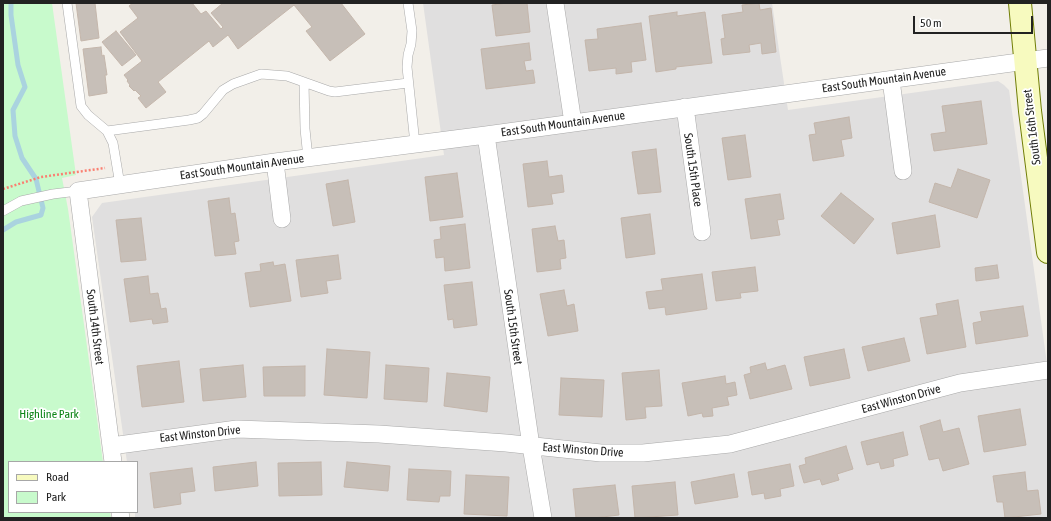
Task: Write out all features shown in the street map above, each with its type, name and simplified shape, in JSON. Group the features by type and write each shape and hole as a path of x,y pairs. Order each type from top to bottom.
{"main road":[{"name":"South 16th Street","path":"1020,3 1030,112 1048,252"}],"street":[{"path":"555,3 573,123"},
{"name":"East South Mountain Avenue","path":"78,191 275,162 486,135 1048,58"},
{"path":"891,80 903,171"},
{"name":"South 15th Place","path":"684,107 702,232"},
{"name":"South 15th Street","path":"486,135 530,446 543,518"},
{"path":"275,162 282,219"},
{"name":"South 14th Street","path":"78,191 112,454"},
{"name":"East Winston Drive","path":"112,454 237,428 379,434 601,453 643,453 730,444 960,383 1048,370"}],"lane":[{"path":"67,3 81,106 88,115 107,131 113,143 120,185"},
{"path":"408,3 412,44 408,55 407,67 415,144"},
{"path":"107,131 198,118 223,90 233,84 261,74 287,76 335,92 408,84"},
{"path":"304,82 305,129 308,158"},
{"path":"3,211 21,201 53,194 78,191"}],"path":[{"path":"3,189 42,177 117,166"}],"shaded area":[{"path":"423,3 772,3 788,110 998,81 1009,90 1048,371 1048,518 135,518 135,513 138,513 138,461 127,461 92,217 102,203 444,155"}],"green space":[{"name":"Highline Park","path":"3,3 52,3 76,175 62,178 68,209 103,461 8,461 8,513 110,513 111,518 3,518"}],"building":[{"path":"76,3 95,3 99,38 81,41"},
{"path":"133,3 192,3 201,14 206,11 221,29 223,27 211,13 223,3 341,3 365,34 330,61 306,31 312,27 294,5 238,49 228,35 213,47 209,41 158,82 166,92 146,108 138,98 141,96 129,86 128,80 124,75 142,61 120,32 138,18 129,6"},
{"path":"527,3 530,32 496,36 492,5"},
{"path":"759,3 760,10 771,8 776,52 762,54 761,43 749,45 750,52 723,55 721,39 725,38 722,15 743,12 742,5"},
{"path":"677,12 677,16 705,12 712,63 676,67 676,69 656,72 649,16"},
{"path":"641,23 646,60 631,62 632,72 616,74 616,68 589,71 585,40 598,39 597,29"},
{"path":"116,31 136,55 122,66 102,42"},
{"path":"529,43 531,60 524,61 526,71 533,70 535,83 486,89 481,49"},
{"path":"101,47 102,56 104,55 107,75 105,75 107,93 89,96 83,49"},
{"path":"981,101 987,144 934,151 931,134 946,132 942,106"},
{"path":"849,117 852,138 841,140 844,156 813,161 809,135 816,134 814,123"},
{"path":"745,135 751,177 728,180 722,138"},
{"path":"656,149 661,192 638,194 632,152"},
{"path":"547,161 549,177 562,175 564,192 551,194 553,204 528,207 523,164"},
{"path":"958,169 990,180 977,218 929,202 935,183 951,188"},
{"path":"457,173 463,217 430,221 425,177"},
{"path":"348,180 355,222 333,226 326,184"},
{"path":"841,193 874,219 854,244 821,216"},
{"path":"780,194 784,219 777,220 780,235 751,239 745,199"},
{"path":"229,198 231,214 235,213 239,241 234,242 236,254 215,256 208,201"},
{"path":"650,214 655,254 626,258 621,218"},
{"path":"935,215 940,247 897,254 892,223"},
{"path":"141,218 146,260 121,262 116,220"},
{"path":"465,224 470,268 445,271 444,257 436,258 434,240 441,239 440,227"},
{"path":"555,226 558,241 564,240 566,258 560,259 561,269 537,272 532,229"},
{"path":"338,255 341,279 326,281 328,293 301,297 296,260"},
{"path":"273,262 274,266 285,264 291,301 250,307 245,273 261,271 260,264"},
{"path":"997,265 999,278 976,281 975,268"},
{"path":"755,267 758,291 740,293 741,298 716,301 712,272"},
{"path":"702,274 707,309 666,315 665,307 649,309 646,292 663,290 661,279"},
{"path":"148,276 150,294 158,293 161,309 166,308 168,322 153,324 152,319 130,322 124,279"},
{"path":"472,282 477,325 454,328 453,319 448,320 444,285"},
{"path":"564,290 567,306 574,304 578,331 548,336 540,294"},
{"path":"958,300 966,347 927,354 920,318 938,315 936,304"},
{"path":"1023,306 1028,336 976,344 973,323 982,321 980,312"},
{"path":"904,338 910,361 868,371 862,347"},
{"path":"327,349 370,352 367,398 324,395"},
{"path":"844,349 850,378 810,386 804,357"},
{"path":"179,361 184,402 142,407 137,366"},
{"path":"765,363 767,370 785,365 792,389 750,399 744,375 751,373 750,367"},
{"path":"243,365 246,397 203,401 200,369"},
{"path":"386,365 429,368 427,402 384,399"},
{"path":"305,366 305,396 264,396 263,367"},
{"path":"659,370 662,406 645,407 646,418 626,420 622,373"},
{"path":"447,373 490,377 487,412 444,406"},
{"path":"725,376 726,384 735,382 737,395 727,397 729,405 712,408 713,416 703,417 702,413 688,416 682,383"},
{"path":"561,378 604,380 602,417 559,415"},
{"path":"1020,409 1026,445 984,452 978,416"},
{"path":"940,420 943,432 959,428 969,464 943,471 939,458 929,460 920,426"},
{"path":"903,432 908,455 893,459 894,466 881,469 879,462 867,465 861,442"},
{"path":"846,446 853,469 837,474 839,480 822,485 820,479 804,483 799,466 806,464 805,458"},
{"path":"256,462 258,486 215,491 213,467"},
{"path":"321,462 322,495 279,496 278,463"},
{"path":"347,462 390,466 388,491 344,487"},
{"path":"790,464 794,486 780,489 781,496 765,499 764,493 752,495 748,472"},
{"path":"192,468 195,491 180,493 181,504 154,508 150,473"},
{"path":"409,469 451,471 450,496 440,496 439,502 407,500"},
{"path":"1025,472 1027,491 1038,490 1041,514 1005,518 1003,502 997,502 993,476"},
{"path":"734,474 738,497 695,504 691,482"},
{"path":"466,475 509,477 507,516 464,514"},
{"path":"675,482 678,515 635,518 632,486"},
{"path":"615,485 619,515 594,518 576,518 573,489"}],"waterway":[{"path":"3,230 16,222 41,215 43,208 36,179 22,158 15,136 13,110 25,87 18,65 11,15 11,3"}]}
